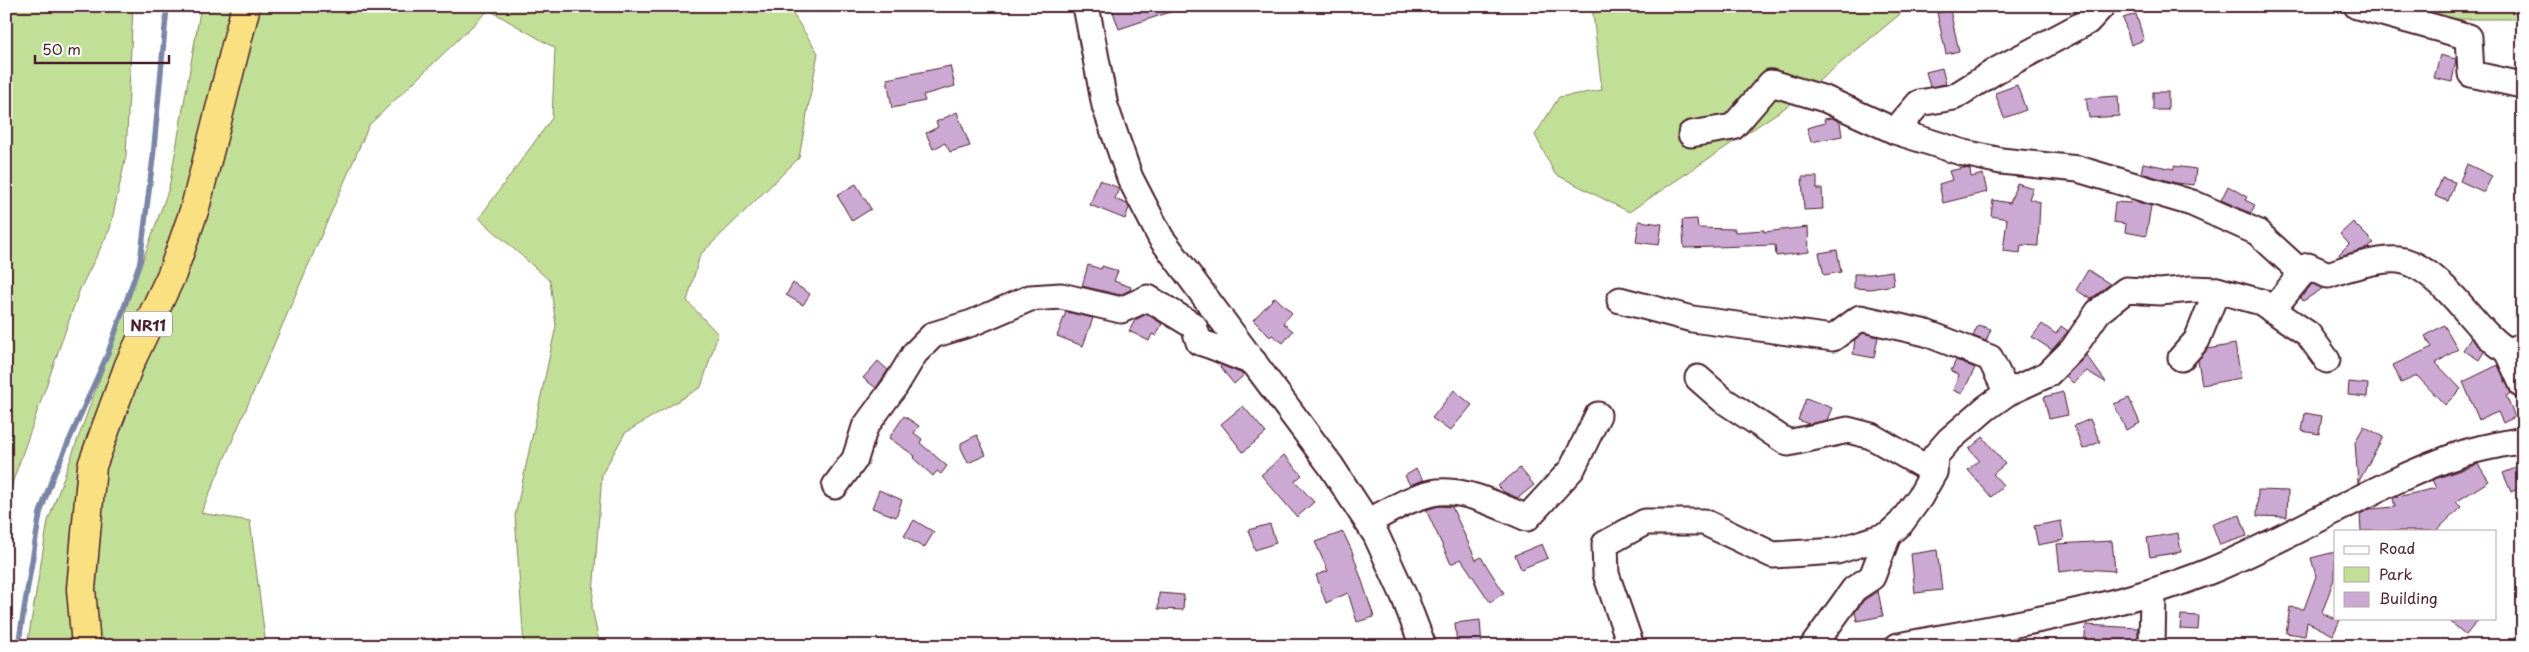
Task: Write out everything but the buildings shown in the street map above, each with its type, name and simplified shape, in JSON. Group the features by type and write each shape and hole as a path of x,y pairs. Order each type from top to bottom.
{"highway":[{"name":"NR11","path":"86,646 81,589 92,466 129,365 172,274 195,208 246,6"}],"street":[{"path":"1086,6 1105,106 1130,178 1161,238 1331,466 1368,522 1404,596 1423,646"},
{"path":"1895,131 1919,103 1954,97 1997,70 2087,22 2102,6"},
{"path":"2356,6 2469,37 2471,74 2517,84 2523,81"},
{"path":"1691,134 1733,128 1771,83 1825,99 1895,131 1964,152 2001,161 2078,169 2192,203 2257,232 2302,272"},
{"path":"2272,310 2308,266 2328,275 2348,267 2400,260 2430,274 2458,301 2488,337 2515,349 2523,386"},
{"path":"1631,646 1606,574 1605,544 1646,522 1704,522 1773,555 1837,551 1888,535 1901,524 1920,497 1934,472 1935,456 1949,440 1986,408 2007,394 2048,374 2073,348 2098,312 2126,290 2160,292 2192,289 2217,290 2261,302 2308,334 2327,360"},
{"path":"2181,358 2197,340 2217,290"},
{"path":"834,486 854,459 864,427 895,386 915,353 932,335 972,323 1030,298 1061,296 1121,310 1148,298 1194,326 1199,342 1214,346 1233,356 1254,362"},
{"path":"1620,300 1692,319 1733,322 1804,335 1833,338 1860,318 1926,333 1990,358 2007,394"},
{"path":"1698,378 1723,400 1788,443 1848,430 1871,436 1934,472"},
{"path":"1368,522 1402,504 1438,492 1459,494 1493,504 1527,518 1572,470 1598,414"},
{"path":"1898,646 2047,618 2153,592 2269,546 2396,482 2464,453 2523,440"},
{"path":"1813,646 1854,589 1872,577 1888,535"},
{"path":"2152,646 2153,592"}],"green space":[{"path":"6,6 133,6 126,156 110,229 80,289 6,501"},
{"path":"201,6 791,6 791,11 818,53 799,158 700,255 687,301 718,334 701,387 625,433 602,474 592,608 600,646 524,646 515,516 556,326 550,281 479,218 552,118 555,48 489,10 369,125 201,513 250,521 266,646 27,646 48,521 169,188"},
{"path":"1592,6 1910,6 1792,103 1629,212 1555,174 1535,135 1559,97 1602,90"},
{"path":"2408,6 2523,6 2523,19 2432,19"}],"waterway":[{"path":"18,646 40,513 52,479 108,353 140,262 153,158 167,6"}]}
